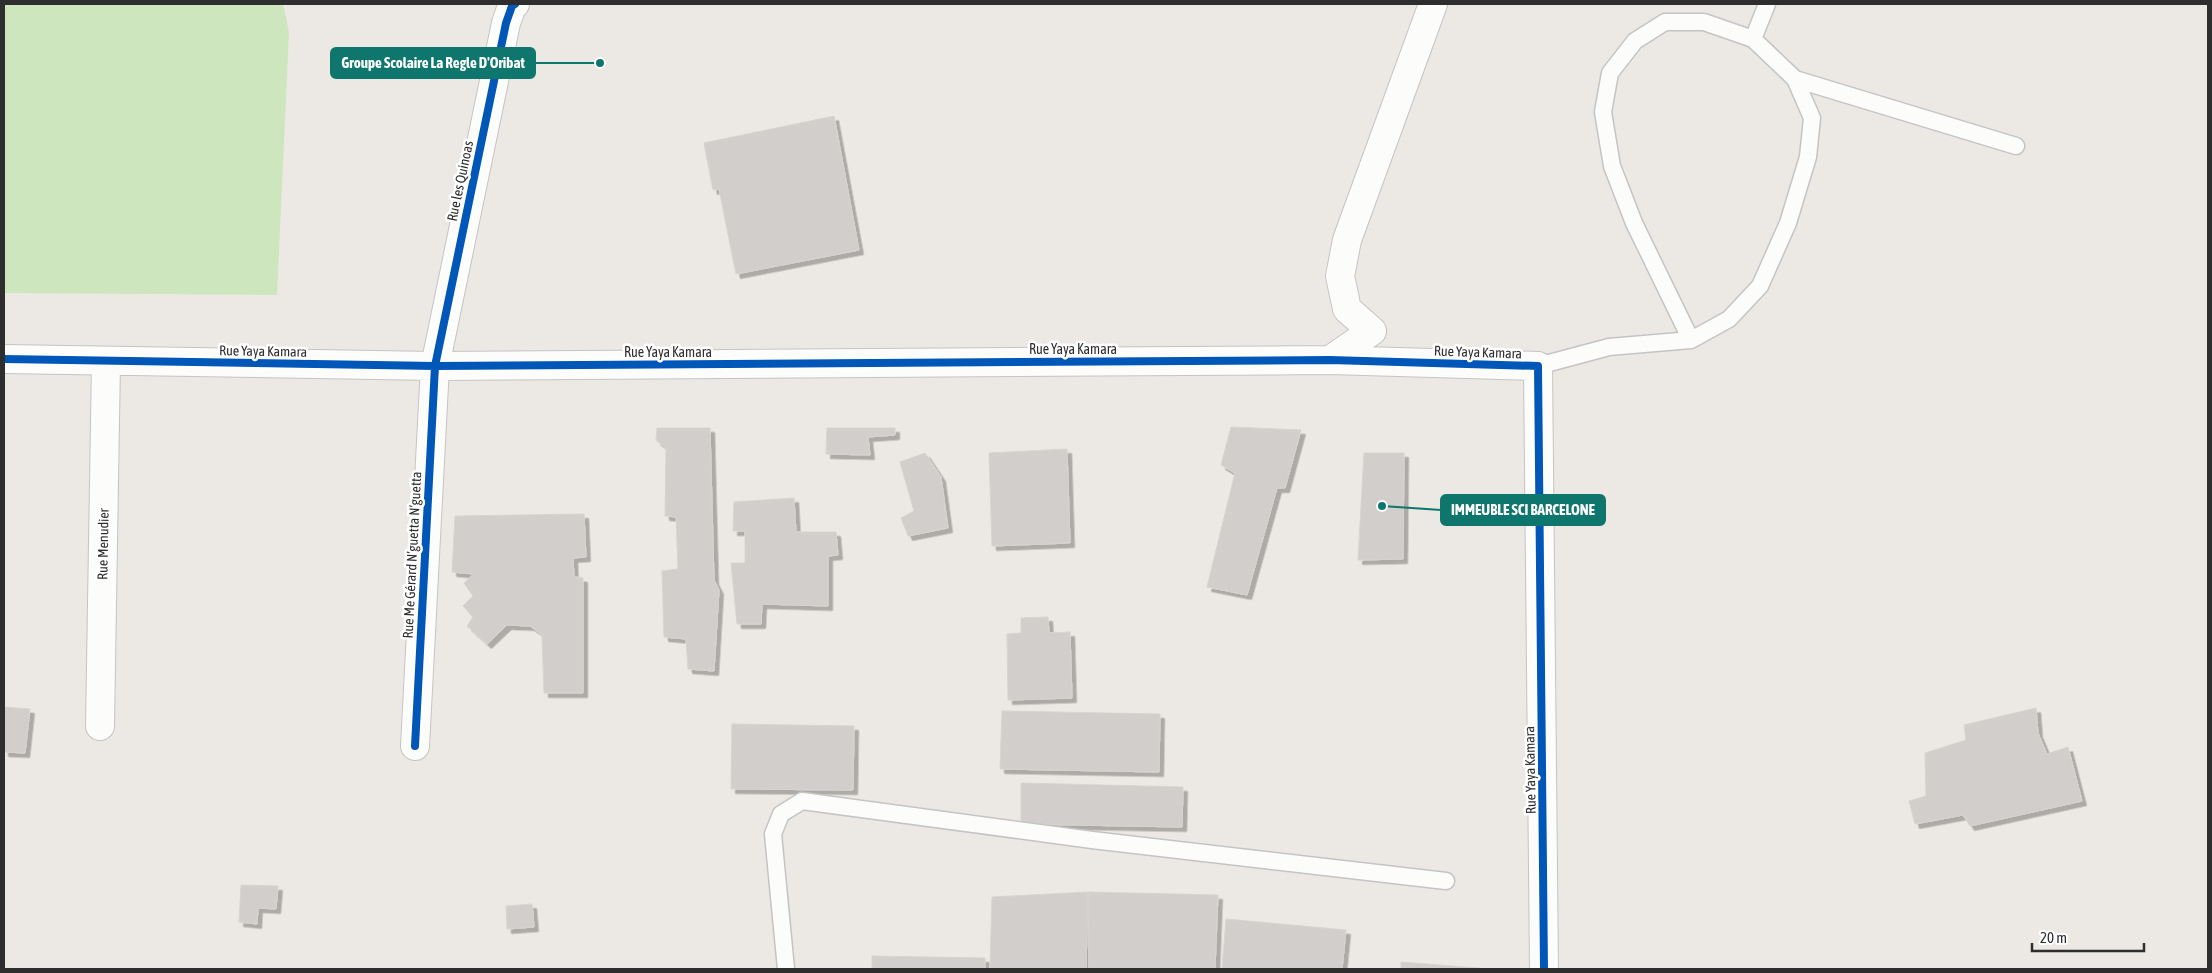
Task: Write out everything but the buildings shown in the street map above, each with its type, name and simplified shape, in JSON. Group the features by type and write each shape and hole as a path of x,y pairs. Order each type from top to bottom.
{"street":[{"name":"Rue les Quinoas","path":"434,366 506,23 512,6 515,4"},
{"path":"1330,360 1372,331 1347,309 1340,276 1347,240 1433,4"},
{"name":"Rue Yaya Kamara","path":"4,359 434,366 1330,360 1538,366 1544,969"},
{"name":"Rue Menudier","path":"100,726 106,361"},
{"name":"Rue Me Gérard N’guetta N’guetta","path":"415,746 434,366"}],"lane":[{"path":"1753,39 1767,4"},
{"path":"1538,366 1609,346 1691,340 1728,319 1760,286 1788,223 1808,157 1812,118 1795,79 1753,39 1704,22 1664,22 1635,42 1610,73 1603,112 1612,166 1634,223 1691,340"},
{"path":"1795,79 2016,146"},
{"path":"786,969 773,834 781,814 802,801 1092,840 1446,881"}],"green space":[{"path":"4,4 283,4 289,32 277,295 4,293"}],"cycle path":[{"path":"415,746 435,366 506,23 512,6 515,4"},
{"path":"4,359 435,366 1330,360 1538,366 1544,969"}],"place":[{"name":"Groupe Scolaire La Regle D'Oribat","path":"600,63"},
{"name":"IMMEUBLE SCI BARCELONE","path":"1382,506"}]}
